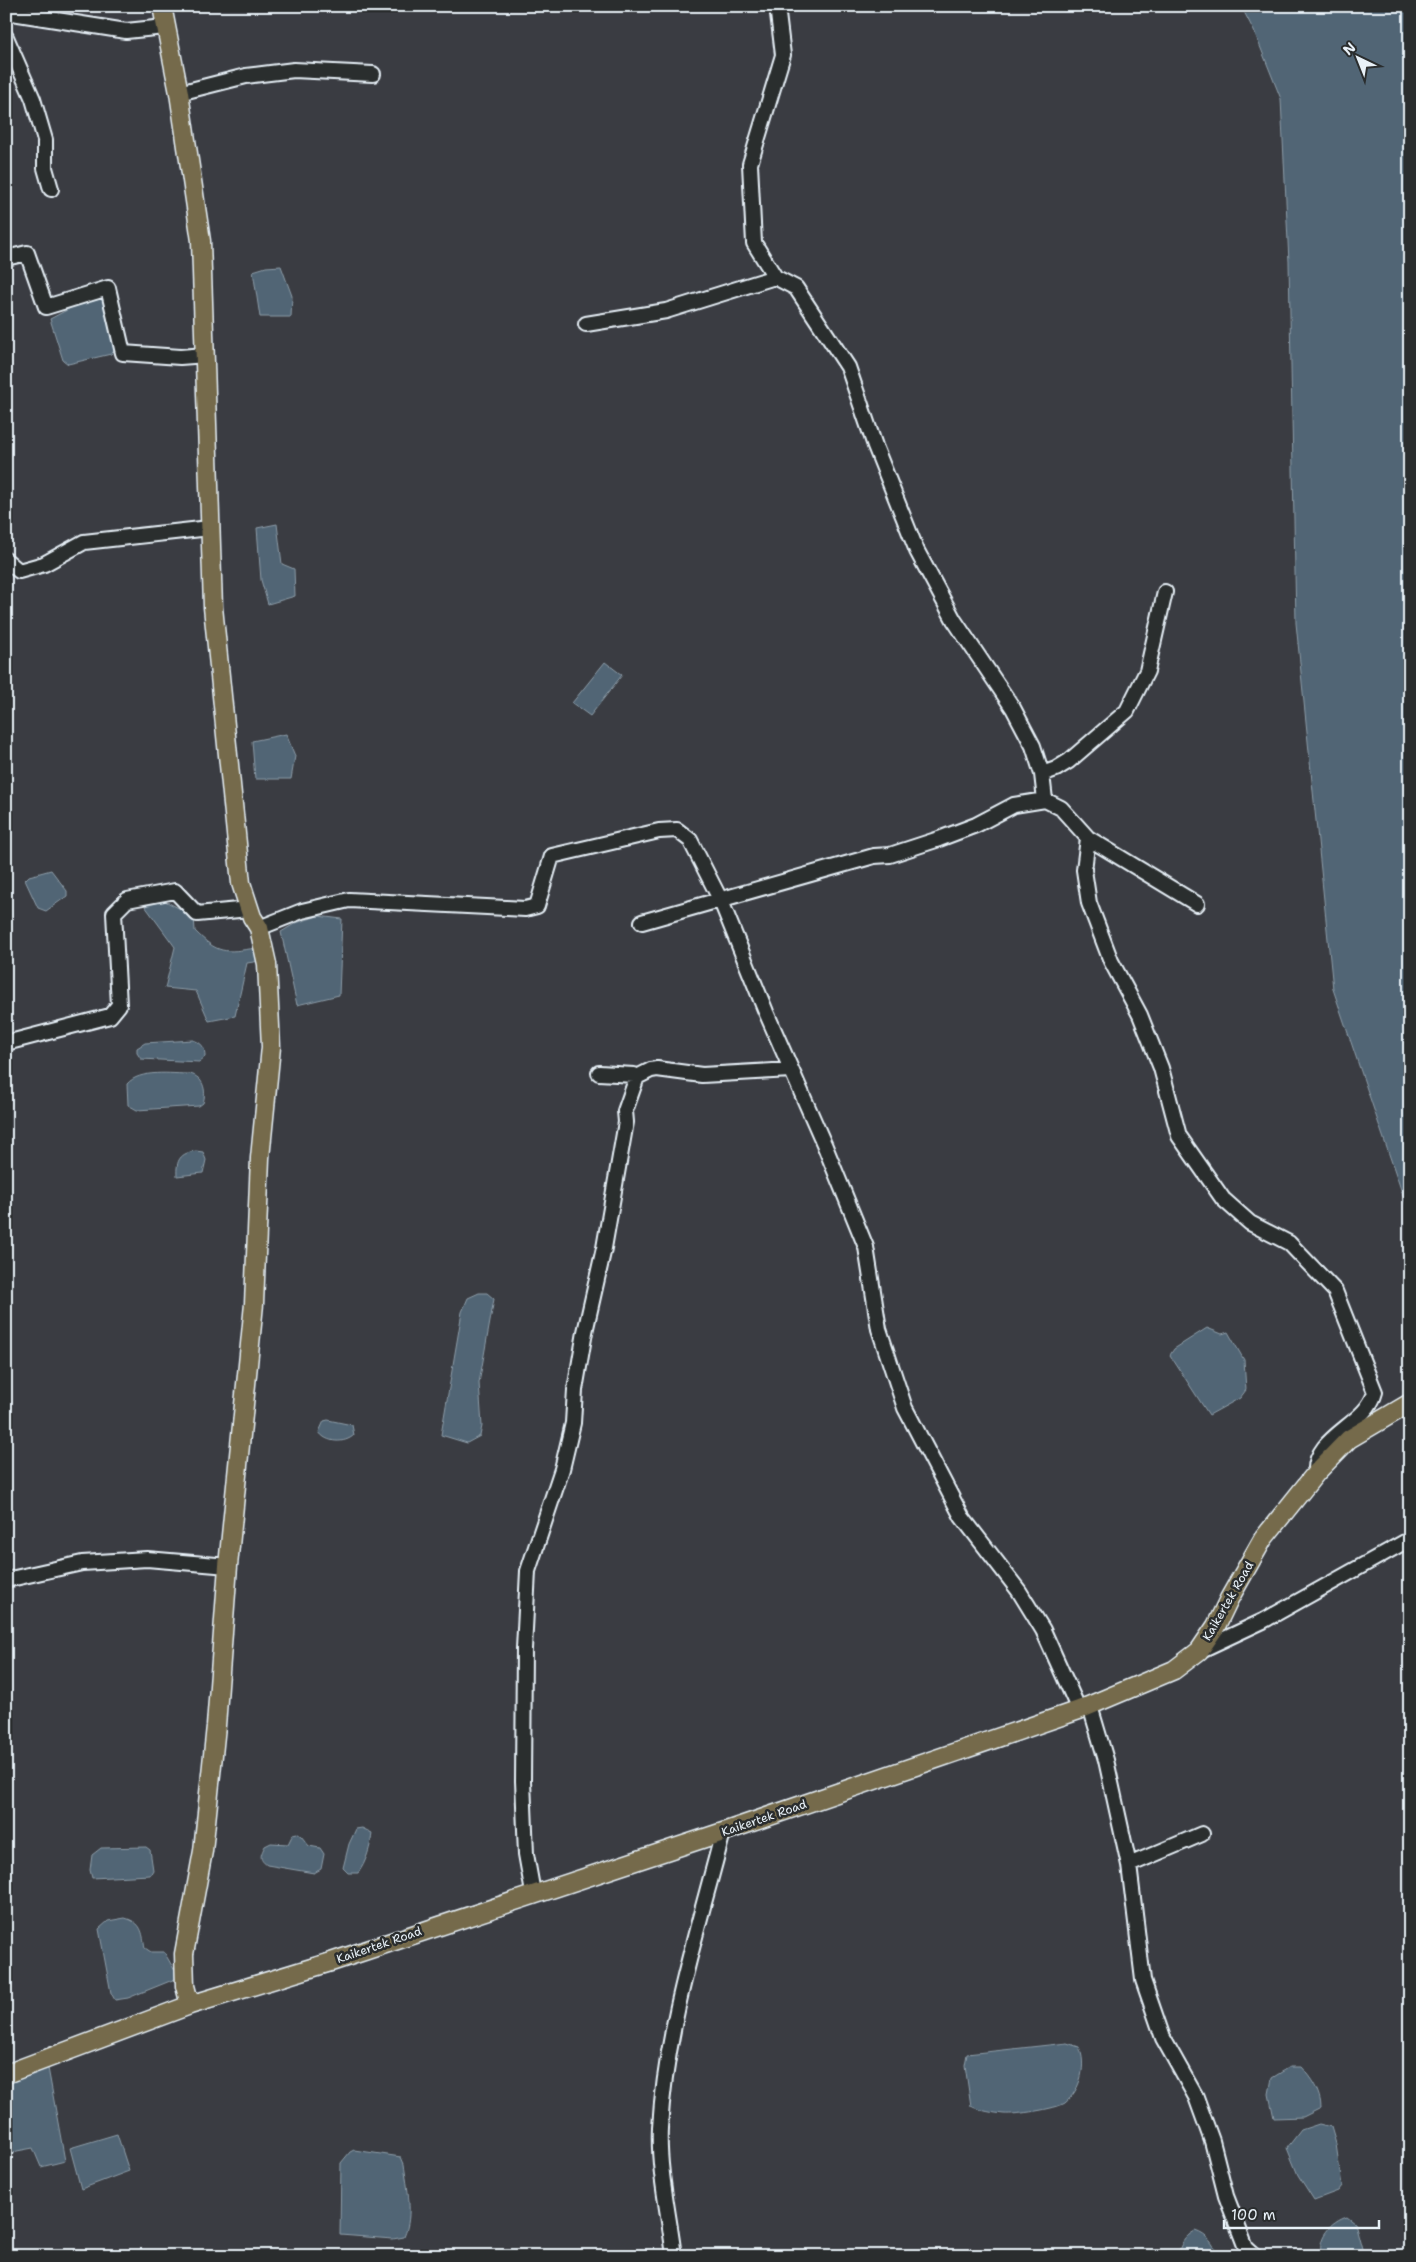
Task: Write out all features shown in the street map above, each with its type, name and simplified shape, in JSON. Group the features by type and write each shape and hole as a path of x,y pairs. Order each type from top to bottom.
{"main road":[{"path":"162,6 178,93 201,241 213,607 241,883 249,909 259,928 267,964 271,1046 260,1158 254,1304 228,1566 216,1726 203,1851 184,1954 185,1986 190,2005"},
{"name":"Kaikertek Road","path":"6,2074 190,2005 331,1962 533,1893 723,1832 1085,1708 1174,1670 1199,1651 1216,1626 1229,1599 1263,1540 1316,1473 1349,1440 1410,1402"}],"street":[{"path":"778,6 783,56 750,164 754,243 775,277 796,288 848,366 875,446 917,551 954,620 1013,708 1033,746 1042,774 1045,800"},
{"path":"6,12 39,19 94,25 126,31 165,27"},
{"path":"6,37 33,99 45,140 45,168 51,189"},
{"path":"178,93 246,76 294,70 373,74"},
{"path":"6,258 27,253 46,307 108,288 118,322 123,353 180,357 206,356"},
{"path":"586,324 666,311 775,277"},
{"path":"6,560 19,571 44,564 84,542 210,528"},
{"path":"1042,774 1070,761 1128,711 1147,671 1165,592"},
{"path":"642,922 874,856 890,855 976,825 1014,805 1045,800 1061,808 1088,838 1197,904"},
{"path":"259,928 302,911 349,900 525,909 537,906 552,856 659,831 677,830 690,840 721,901 790,1070 824,1144 866,1247 879,1329 905,1408 962,1517 1019,1591 1043,1630 1085,1708 1106,1760 1129,1865 1143,1980 1163,2038 1196,2097 1212,2141 1226,2196 1246,2248 1255,2256"},
{"path":"1088,838 1084,870 1089,903 1111,961 1140,1016 1161,1068 1179,1136 1223,1199 1250,1224 1288,1243 1335,1291 1374,1392 1369,1406 1328,1444 1317,1458 1316,1473"},
{"path":"6,1043 110,1016 119,1005 114,913 126,900 175,891 197,914 249,909"},
{"path":"533,1893 526,1854 523,1781 524,1650 528,1571 562,1469 573,1423 575,1390 585,1332 604,1248 626,1122 625,1111 637,1077 650,1070 657,1069 702,1075 790,1070"},
{"path":"599,1073 634,1075 637,1077"},
{"path":"1199,1651 1263,1621 1410,1539"},
{"path":"6,1580 82,1563 147,1560 228,1566"},
{"path":"674,2256 662,2169 660,2130 666,2069 676,2013 723,1832"},
{"path":"1129,1865 1202,1834"}],"water":[{"path":"1241,6 1410,6 1410,1216 1333,989 1296,623 1289,262 1281,99 1254,31"},
{"path":"281,266 292,296 291,317 260,317 253,271 266,267"},
{"path":"98,299 103,300 109,310 115,350 111,354 68,364 63,360 50,319 78,304"},
{"path":"277,524 282,564 294,569 295,596 268,604 261,580 257,528"},
{"path":"605,662 622,675 590,716 572,703"},
{"path":"286,734 295,756 291,779 255,779 252,741"},
{"path":"51,870 67,891 67,896 46,911 38,908 25,880 29,876"},
{"path":"165,901 194,916 195,931 216,948 236,951 256,948 260,961 247,963 235,1016 209,1021 196,991 165,988 175,947 145,906"},
{"path":"318,916 342,919 339,995 297,1005 281,932 296,923"},
{"path":"193,1040 201,1044 204,1051 205,1057 199,1062 141,1059 137,1053 137,1048 145,1043"},
{"path":"156,1073 190,1074 198,1078 203,1085 203,1103 199,1106 137,1110 128,1105 127,1084 133,1079"},
{"path":"196,1151 203,1152 206,1160 203,1173 177,1176 177,1166 180,1158"},
{"path":"479,1293 487,1293 494,1299 479,1383 482,1426 480,1436 467,1443 441,1435 462,1312 468,1298"},
{"path":"1207,1328 1222,1334 1228,1332 1244,1360 1246,1390 1240,1398 1209,1415 1170,1355 1174,1349"},
{"path":"328,1420 352,1425 354,1435 341,1441 331,1440 322,1436 319,1432 324,1421"},
{"path":"362,1828 372,1833 368,1854 358,1873 348,1873 343,1868 349,1844 356,1829"},
{"path":"297,1833 309,1846 320,1848 324,1854 321,1869 314,1873 267,1865 262,1861 261,1856 265,1846 271,1843 288,1844 293,1834"},
{"path":"146,1847 150,1850 153,1870 150,1875 92,1878 90,1870 92,1855 101,1848"},
{"path":"125,1918 135,1922 140,1928 145,1948 151,1952 164,1952 175,1971 175,1979 128,1998 115,2000 111,1993 99,1929 108,1921"},
{"path":"1067,2043 1079,2047 1082,2069 1079,2084 1071,2098 1065,2103 1026,2113 1009,2114 987,2112 971,2106 965,2065 967,2054"},
{"path":"1290,2067 1301,2067 1308,2076 1315,2086 1321,2102 1321,2108 1303,2117 1274,2118 1269,2094 1272,2078"},
{"path":"48,2068 65,2161 41,2167 33,2148 17,2151 6,2157 6,2082"},
{"path":"1319,2124 1331,2127 1336,2144 1342,2186 1338,2191 1314,2200 1298,2175 1287,2148 1301,2130"},
{"path":"117,2134 129,2171 81,2189 70,2148"},
{"path":"354,2150 401,2157 404,2164 409,2201 409,2219 404,2237 393,2239 340,2235 341,2163"},
{"path":"1347,2217 1355,2223 1364,2256 1322,2256 1321,2243 1326,2232 1335,2223"},
{"path":"1195,2231 1210,2240 1219,2256 1177,2256 1183,2241"}]}
